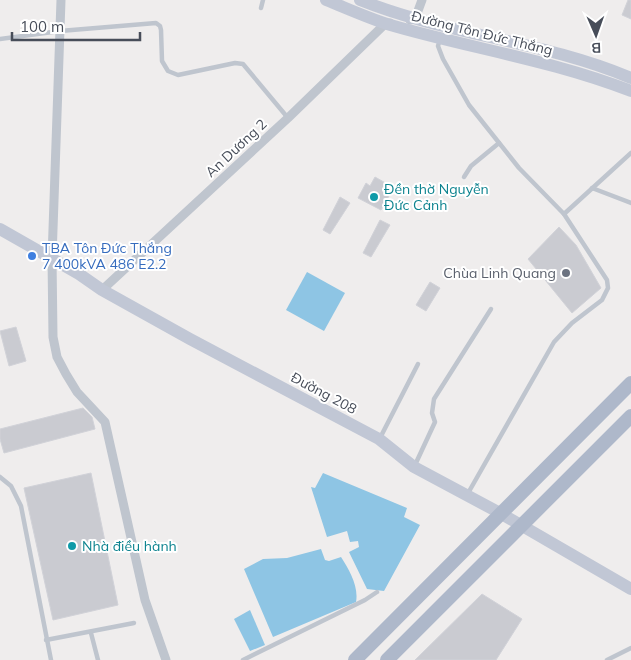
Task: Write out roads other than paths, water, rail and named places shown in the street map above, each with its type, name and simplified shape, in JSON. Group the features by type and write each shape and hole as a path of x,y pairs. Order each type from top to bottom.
{"main road":[{"path":"355,660 631,383"},
{"path":"387,660 631,416"}],"street":[{"path":"61,0 52,258 53,338 57,357 77,392 105,422 145,600 166,660"},
{"name":"Đường Tôn Đức Thắng","path":"326,0 386,23 564,69 606,81 631,91"},
{"name":"Đường Tôn Đức Thắng","path":"360,0 415,19 609,68 631,78"},
{"path":"386,23 415,19 422,0"},
{"name":"An Dương 2","path":"102,290 288,118 386,23"},
{"name":"Đường 208","path":"0,229 80,274 102,290 190,339 379,439 414,467 500,513 631,589"}],"lane":[{"path":"261,8 263,0"},
{"path":"0,39 60,31 156,23 162,30 162,61 168,71 178,75 235,63 242,64 288,118"},
{"path":"440,38 438,46 442,59 469,105 520,168 564,214 607,280 607,292 602,300 572,323 554,342 466,496"},
{"path":"464,177 471,166 499,143"},
{"path":"564,214 631,152"},
{"path":"592,188 631,203"},
{"path":"414,467 435,422 432,414 434,399 491,309"},
{"path":"379,439 418,364"},
{"path":"0,477 11,486 21,506 51,660"},
{"path":"243,660 361,602 377,592"},
{"path":"46,640 92,633 134,623"},
{"path":"92,633 98,660"},
{"path":"607,660 631,648"}],"water":[{"path":"307,272 345,293 324,331 286,310"},
{"path":"323,473 407,508 404,517 420,525 384,591 367,589 349,552 359,547 358,541 350,542 347,531 327,537 311,487 315,488"},
{"path":"321,549 325,560 329,561 341,557 355,584 356,602 273,637 244,569 263,559 287,558"},
{"path":"250,610 265,645 250,651 234,619"}],"place":[{"name":"Đền thờ Nguyễn Đức Cảnh","path":"374,197"},
{"name":"TBA Tôn Đức Thắng 7 400kVA 486 E2.2","path":"32,256"},
{"name":"Chùa Linh Quang","path":"566,273"},
{"name":"Nhà điều hành","path":"72,546"}]}
